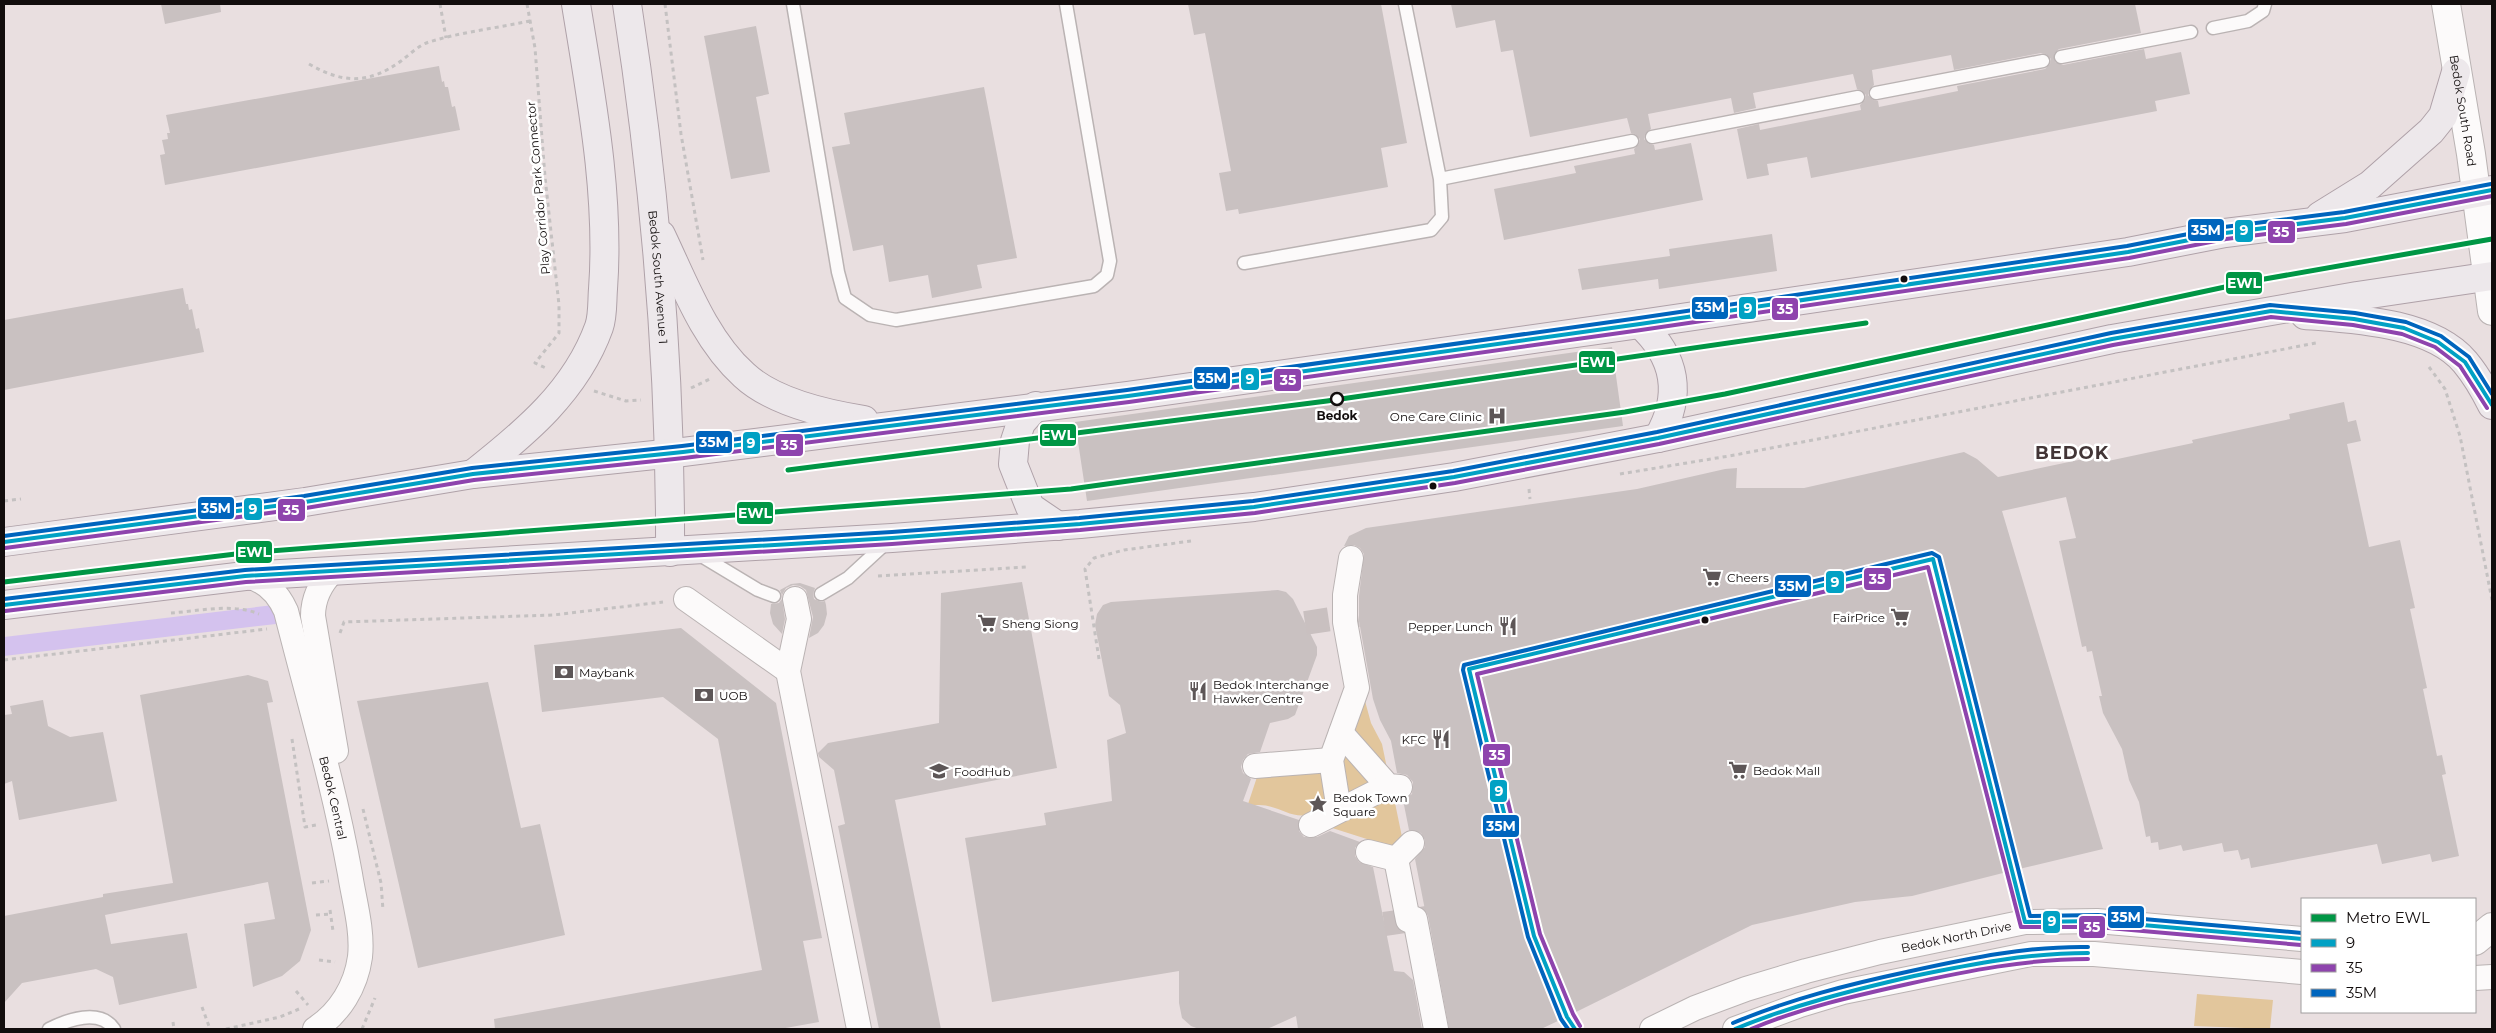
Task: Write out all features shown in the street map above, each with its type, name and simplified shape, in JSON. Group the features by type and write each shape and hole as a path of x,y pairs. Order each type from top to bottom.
{"main road":[{"path":"473,474 520,436 561,395 580,367 600,325 606,257 600,172 576,4"},
{"name":"Bedok South Avenue 1","path":"627,4 654,220 680,551"},
{"name":"Bedok South Road","path":"2446,4 2456,72 2484,191 2492,311"},
{"path":"2310,222 2370,185 2431,131 2443,116 2456,72"},
{"path":"4,542 288,504 473,474 671,452 1128,396 1640,324 2128,252 2225,233 2310,222 2484,191"},
{"path":"654,220 716,344 745,376 770,393 829,415 897,425"},
{"path":"4,605 244,576 892,538 1058,526 1254,507 1454,477 1658,438 2112,339 2357,296 2490,277"},
{"path":"2271,311 2354,319 2404,328 2438,342 2465,362 2492,405"},
{"path":"1640,324 1661,347 1672,377 1674,393 1671,409 1658,438"},
{"path":"1036,406 1021,423 1015,441 1013,464 1030,507 1058,526"},
{"path":"2476,942 2492,927"}],"street":[{"path":"1339,810 1331,760 1357,688 1345,622 1345,595 1351,558"},
{"name":"Bedok Central","path":"328,1029 348,1008 357,991 366,968 368,945 366,918 312,616 314,602 319,589 334,572"},
{"name":"Bedok Central","path":"244,576 270,588 280,598 286,611 343,836 360,936 359,963 351,988 337,1010 315,1029"},
{"path":"785,598 799,620 788,671 858,1029"},
{"path":"686,600 788,671"},
{"path":"1311,824 1394,786 1341,733"},
{"path":"1255,766 1331,760"},
{"path":"1368,852 1404,851 1411,920 1436,1029"},
{"name":"Bedok North Drive","path":"1652,1029 1694,1008 1746,989 1806,971 1880,952 2025,922 2097,921 2301,939"},
{"path":"2476,943 2492,943"},
{"path":"1734,1029 1800,1005 1843,992 2031,954 2094,954 2301,972"},
{"path":"2476,978 2492,977"}],"lane":[{"path":"793,4 838,272 845,298 870,315 896,320 1094,286 1107,275 1110,261 1066,4"},
{"path":"1244,263 1431,230 1442,217 1440,178 1405,4"},
{"path":"2213,28 2248,21 2263,11 2265,4"},
{"path":"2061,57 2191,32"},
{"path":"1876,93 2043,61"},
{"path":"1652,137 1858,97"},
{"path":"1440,178 1632,141"},
{"path":"821,594 848,578 892,538"},
{"path":"680,551 718,564 758,590 785,598"},
{"path":"2011,871 2025,922"},
{"path":"49,1029 59,1024 97,1017 111,1024 114,1029"},
{"path":"1567,1017 1575,1029"}],"path":[{"path":"440,4 446,38"},
{"name":"Play Corridor Park Connector","path":"527,4 535,48 545,177 559,305 559,333 536,363"},
{"path":"664,4 681,134 704,269"},
{"path":"308,64 326,74 353,81 372,76 398,63 426,42 530,21"},
{"path":"1618,474 1735,455 2323,342"},
{"path":"2423,361 2445,389 2460,436 2492,600"},
{"path":"1519,490 1539,487"},
{"path":"1529,489 1530,499"},
{"path":"4,501 21,499"},
{"path":"1099,659 1085,569 1094,558 1116,552 1194,541"},
{"path":"848,578 1026,567"},
{"path":"339,637 344,622 553,616 686,600"},
{"path":"4,660 268,629"},
{"path":"292,739 305,826 312,826"},
{"path":"315,815 318,834"},
{"path":"324,872 327,890"},
{"path":"312,883 325,882"},
{"path":"329,906 334,934"},
{"path":"316,915 331,914"},
{"path":"335,953 335,970"},
{"path":"319,960 330,962"},
{"path":"296,991 308,1006"},
{"path":"226,1029 280,1017 308,1006 313,1000"},
{"path":"202,1007 210,1029"},
{"path":"173,1022 174,1029"}],"shaded area":[{"path":"274,605 276,624 4,656 4,637"},
{"path":"1365,701 1371,723 1382,744 1388,773 1353,732"},
{"path":"1344,749 1375,784 1346,797 1340,760"},
{"path":"1325,768 1329,805 1316,812 1300,815 1264,805 1247,807 1258,774"},
{"path":"1388,798 1394,798 1402,837 1392,847 1329,827"},
{"path":"2197,994 2273,1000 2270,1029 2194,1026"}],"building":[{"path":"161,4 220,4 221,12 165,24"},
{"path":"1188,4 1381,4 1407,143 1381,148 1388,187 1239,214 1238,209 1226,211 1219,173 1231,171 1205,33 1194,35"},
{"path":"1451,4 2135,4 2141,33 2059,49 2054,54 2055,62 2063,65 2144,49 2146,59 2181,52 2190,94 2155,101 2157,111 1811,178 1807,157 1767,164 1769,175 1747,179 1737,129 1759,124 1760,130 1861,110 1860,105 1865,100 1866,95 1857,89 1853,74 1753,93 1756,108 1734,113 1731,98 1648,114 1651,129 1645,134 1644,139 1649,144 1654,145 1655,150 1691,143 1703,200 1504,240 1494,189 1576,173 1574,166 1635,154 1634,149 1639,144 1640,139 1631,133 1627,118 1530,137 1513,50 1501,52 1495,20 1456,28","holes":["2041,53 2046,54 2051,59 2050,64 2045,69 1957,86 1958,91 1879,107 1878,101 1873,100 1868,95 1869,90 1874,85 1872,70 1951,55 1954,70"]},
{"path":"756,26 769,94 756,97 770,172 731,179 704,36"},
{"path":"439,66 442,82 444,81 445,87 448,87 452,107 455,106 460,130 165,185 160,155 165,154 162,140 168,139 167,133 170,133 166,115"},
{"path":"984,87 1017,258 977,265 982,288 932,298 928,275 889,282 883,245 853,251 832,147 850,144 844,113"},
{"path":"1772,234 1777,271 1659,289 1658,279 1582,290 1578,269 1670,256 1669,249"},
{"path":"183,288 186,304 188,304 189,310 192,309 196,329 199,328 204,352 4,390 4,320"},
{"path":"1612,347 1623,426 1087,501 1075,422"},
{"name":"Bedok Mall","path":"2344,402 2348,422 2356,420 2361,441 2347,444 2369,547 2400,540 2415,608 2410,609 2427,688 2423,689 2437,756 2442,755 2446,774 2442,775 2459,856 2432,862 2430,854 2382,864 2377,844 2251,868 2249,858 2241,860 2238,850 2224,852 2222,843 2183,851 2181,845 2159,850 2158,842 2151,843 2150,836 2146,837 2139,802 2129,780 2122,749 2103,713 2099,696 2102,696 2092,651 2087,652 2086,646 2082,647 2059,541 2076,538 2066,497 2002,511 2103,849 2019,869 2016,865 2009,863 2005,866 2003,873 1912,896 1855,902 1752,925 1574,1013 1570,1010 1563,1010 1560,1014 1560,1020 1541,1029 1449,1029 1428,916 1425,910 1415,859 1425,847 1425,840 1421,833 1409,830 1403,800 1412,794 1413,782 1407,775 1397,773 1391,741 1380,720 1373,699 1359,621 1359,596 1364,554 1360,548 1354,545 1344,546 1349,536 1366,528 1637,489 1725,469 1737,468 1736,488 1804,488 1964,452 1977,459 1998,477 2107,454 2108,461 2193,443 2192,440 2290,419 2289,414"},
{"path":"1022,582 1057,768 895,800 941,1029 879,1029 838,826 845,824 834,770 819,757 818,753 828,743 939,723 941,593"},
{"path":"800,583 815,588 814,599 821,602 825,601 826,605 827,614 824,625 818,633 809,638 813,617 806,590 800,586 793,585 786,588 782,595 780,590 791,584"},
{"path":"1278,590 1286,592 1293,599 1317,647 1317,655 1295,715 1288,719 1270,723 1260,752 1248,754 1243,760 1241,767 1243,773 1251,779 1243,801 1299,820 1299,831 1304,837 1317,837 1330,831 1360,842 1355,848 1355,856 1359,862 1373,867 1394,971 1404,972 1413,980 1422,1029 1298,1029 1296,1016 1267,1029 1199,1029 1191,1026 1182,1018 1179,1003 1179,971 992,1002 965,838 1046,825 1044,813 1112,801 1107,740 1126,733 1120,705 1109,696 1095,625 1097,614 1103,605 1111,602"},
{"path":"782,599 785,619 782,634 773,624 770,613 771,604 779,603"},
{"path":"681,628 776,703 822,938 803,941 819,1022 780,1029 495,1029 494,1019 762,970 718,739 663,697 542,712 534,645"},
{"path":"248,675 268,681 273,702 267,703 311,930 300,961 282,976 253,987 244,924 275,919 268,882 105,915 111,944 187,933 197,988 119,1005 113,977 96,969 22,983 4,1003 4,916 103,897 103,894 173,883 140,695"},
{"path":"488,682 521,828 540,824 565,935 418,968 357,701"},
{"path":"43,700 48,726 70,737 103,732 117,801 19,820 12,781 4,784 4,715 12,714 10,706"}],"tunnel":[{"path":"1305,623 1358,615"},
{"path":"1384,924 1427,918"}],"metro line":[{"name":"EWL","path":"4,582 244,553 1071,489 1625,412 1725,394 2253,281 2492,239"},
{"name":"EWL","path":"788,470 1327,401 1866,323"}],"transit line":[{"name":"35M","path":"4,536 304,496 472,468 682,446 1127,390 1639,318 2127,246 2224,227 2344,212 2491,184"},
{"name":"9","path":"4,542 305,502 473,474 683,452 1128,396 1640,324 2128,252 2225,233 2345,218 2492,190"},
{"name":"35","path":"5,548 306,508 474,480 684,458 1129,402 1641,330 2129,258 2226,239 2346,224 2492,196"},
{"name":"35M","path":"4,599 245,570 892,532 1079,518 1253,501 1453,471 1657,432 2111,333 2270,305 2355,313 2406,322 2441,336 2469,357 2492,394"},
{"name":"9","path":"4,605 245,576 892,538 1080,524 1254,507 1454,477 1658,438 2112,339 2271,311 2354,319 2404,328 2438,342 2465,362 2492,405"},
{"name":"35","path":"5,611 246,582 892,544 1080,530 1255,513 1455,483 1659,444 2113,345 2271,317 2353,325 2402,334 2435,347 2460,366 2487,408"},
{"name":"35M","path":"1568,1029 1561,1019 1528,937 1463,670 1464,665 1932,553 1939,557 2030,916 2098,915 2301,933"},
{"name":"9","path":"1575,1029 1567,1017 1534,936 1469,669 1933,559 2025,922 2097,921 2301,939"},
{"name":"35","path":"1580,1026 1573,1014 1540,934 1477,674 1928,567 2021,927 2097,927 2301,945"},
{"name":"35M","path":"1733,1023 1820,993 1933,966 1977,957 2043,948 2088,947"},
{"name":"9","path":"1735,1029 1823,999 1914,976 1979,963 2022,957 2088,953"},
{"name":"35","path":"1751,1029 1828,1003 1930,979 2020,963 2088,959"}],"place":[{"name":"Bedok","path":"1337,399"},
{"name":"One Care Clinic","path":"1497,416"},
{"name":"Cheers","path":"1712,577"},
{"name":"FairPrice","path":"1900,617"},
{"name":"Sheng Siong","path":"987,623"},
{"name":"Pepper Lunch","path":"1508,626"},
{"name":"Maybank","path":"564,672"},
{"name":"Bedok Interchange Hawker Centre","path":"1198,691"},
{"name":"UOB","path":"704,695"},
{"name":"KFC","path":"1441,739"},
{"name":"Bedok Mall","path":"1738,770"},
{"name":"FoodHub","path":"939,771"},
{"name":"Bedok Town Square","path":"1318,804"}],"district":[{"name":"BEDOK","path":"2072,453"}]}
